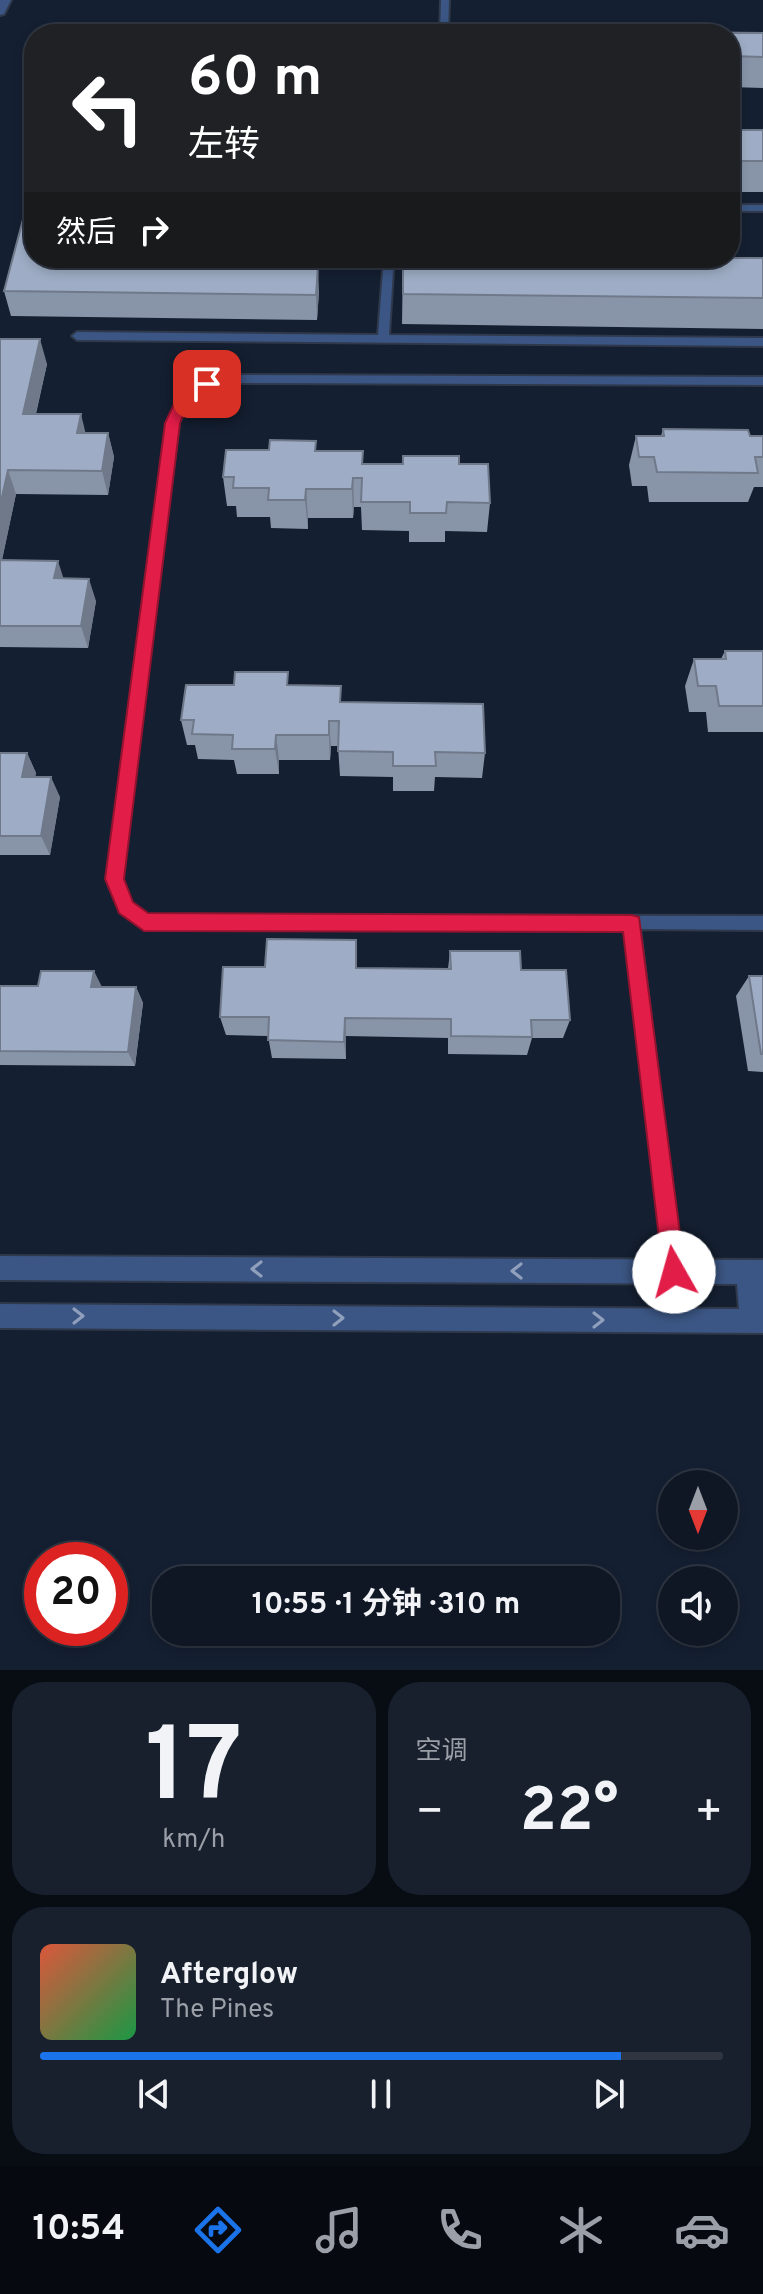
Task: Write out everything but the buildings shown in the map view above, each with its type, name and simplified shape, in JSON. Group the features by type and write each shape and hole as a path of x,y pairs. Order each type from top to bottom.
{"street":[{"path":"0,11 5,0"},
{"path":"0,1268 755,1272 758,1321 0,1316"}],"lane":[{"path":"444,24 445,0"},
{"path":"740,208 763,208"},
{"path":"383,339 389,268"},
{"path":"77,336 763,342"},
{"path":"763,381 228,379 207,384 192,394 180,406 173,423 114,879 126,907 144,922 763,923"},
{"path":"632,923 674,1272"}],"route":[{"path":"207,384 180,406 173,423 114,879 126,907 144,922 632,923 674,1272"}]}
